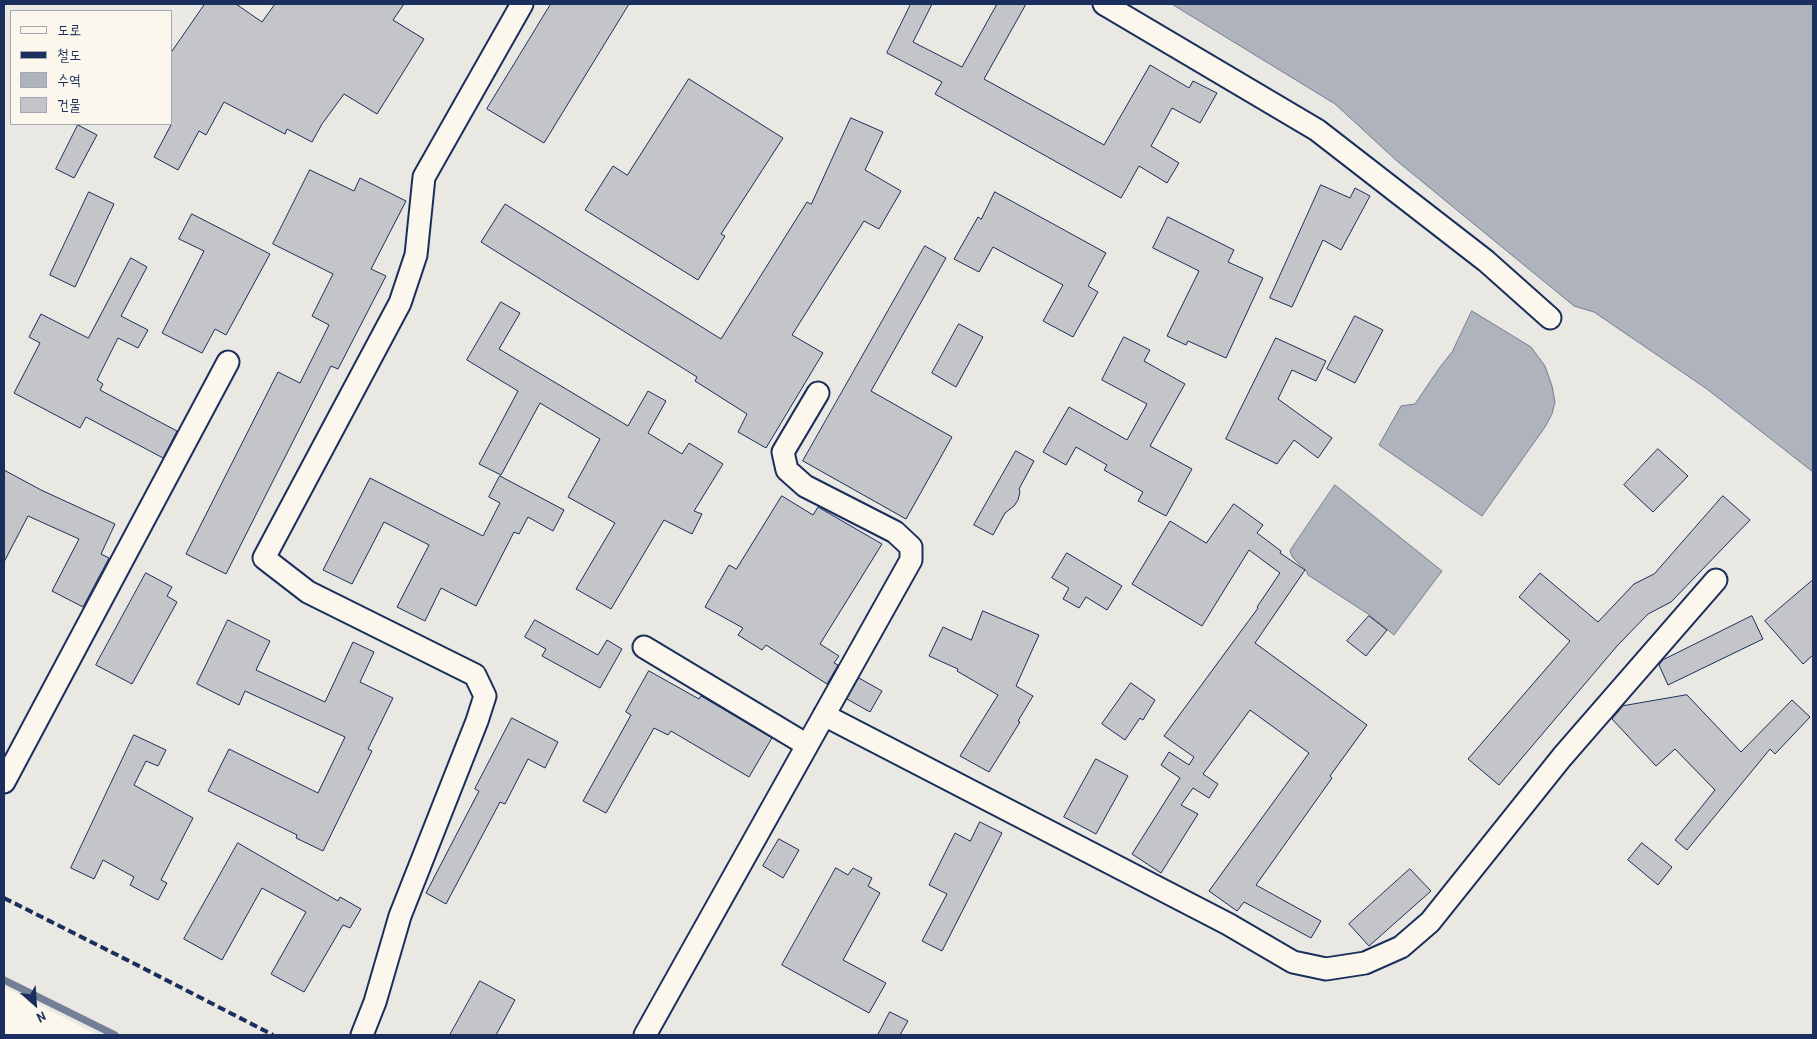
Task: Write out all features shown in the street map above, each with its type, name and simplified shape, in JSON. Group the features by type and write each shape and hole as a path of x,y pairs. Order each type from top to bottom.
{"street":[{"path":"362,1035 375,1002 400,916 477,721 485,696 475,675 308,592 264,558 400,303 416,255 424,177 522,4"},
{"path":"1104,4 1317,130 1486,261 1550,318"},
{"path":"4,782 228,362"},
{"path":"645,1035 911,560 911,548 895,532 805,486 787,470 783,452 818,393"},
{"path":"824,715 1219,920 1293,962 1326,969 1365,963 1401,947 1430,922 1562,757 1716,580"},
{"path":"644,647 807,745"}],"shaded area":[{"path":"4,4 1226,4 1813,422 1813,1035 98,1035 4,987"}],"water":[{"path":"1172,4 1813,4 1813,472 1707,389 1594,312 1574,306 1397,161 1335,104"},
{"path":"1472,311 1531,347 1545,366 1555,402 1552,414 1545,427 1482,516 1379,445 1401,406 1415,404 1452,352"},
{"path":"1335,485 1442,571 1394,635 1368,614 1308,575 1290,551"}],"building":[{"path":"205,4 236,4 262,22 275,4 404,4 393,20 424,39 377,114 344,94 322,124 312,142 287,129 285,134 224,102 206,135 199,131 178,170 154,157 172,125 172,52"},
{"path":"551,4 629,4 544,143 487,109"},
{"path":"911,4 932,4 913,42 962,67 997,4 1026,4 984,79 1104,145 1150,65 1189,88 1193,81 1217,93 1200,123 1172,108 1151,146 1179,163 1167,183 1139,166 1121,198 935,94 942,82 887,53"},
{"path":"689,79 783,138 721,234 725,236 698,280 585,210 613,166 627,175"},
{"path":"851,118 883,132 865,170 901,191 879,229 864,221 792,335 823,353 766,448 738,432 747,414 695,381 697,377 481,242 505,204 721,339 807,202 811,204"},
{"path":"78,125 97,135 74,178 56,169"},
{"path":"310,170 354,191 360,178 406,201 371,269 386,276 338,369 331,366 226,574 186,554 278,372 300,383 329,325 312,316 333,274 273,244"},
{"path":"1321,185 1350,198 1355,188 1370,196 1341,250 1323,240 1292,307 1270,298"},
{"path":"89,192 114,204 75,287 50,275"},
{"path":"995,192 1106,253 1088,286 1098,292 1073,337 1043,321 1063,285 993,247 979,272 954,259 978,217 981,219"},
{"path":"192,214 270,254 226,335 215,329 202,353 162,333 204,251 179,239"},
{"path":"1168,217 1234,250 1228,262 1263,278 1226,358 1188,341 1186,345 1167,336 1199,271 1153,248"},
{"path":"925,246 946,258 871,391 952,437 906,519 803,461"},
{"path":"131,258 147,267 121,316 148,330 138,348 118,338 97,380 103,384 100,390 177,431 163,458 86,417 80,428 14,393 40,343 29,337 41,314 88,338"},
{"path":"501,302 520,313 499,349 628,426 648,391 666,401 648,433 682,454 689,443 723,464 694,511 702,514 692,534 664,520 611,609 576,589 615,523 568,497 600,439 540,403 501,475 479,464 518,391 467,360"},
{"path":"1355,316 1383,330 1355,383 1327,369"},
{"path":"959,324 983,337 956,387 932,373"},
{"path":"1124,337 1150,350 1144,361 1185,384 1150,446 1192,469 1166,516 1138,501 1143,492 1104,470 1107,465 1076,447 1066,465 1043,452 1069,407 1127,440 1147,404 1102,380"},
{"path":"1276,338 1326,361 1316,381 1292,370 1278,399 1332,438 1318,458 1294,440 1277,464 1226,439"},
{"path":"1658,449 1688,476 1653,512 1624,485"},
{"path":"1016,451 1034,461 1019,489 1018,500 1005,513 993,535 974,525"},
{"path":"4,470 41,490 115,524 101,554 109,558 83,607 52,591 79,539 28,516 4,562"},
{"path":"500,476 564,510 553,531 528,517 519,534 514,532 476,606 441,588 425,621 397,607 429,545 384,522 352,584 323,570 370,478 483,536 500,503 489,497"},
{"path":"782,496 813,515 818,507 882,544 820,644 839,656 834,663 838,665 827,684 766,645 762,650 738,635 743,628 705,607 729,565 736,569"},
{"path":"1723,496 1750,520 1671,602 1648,614 1617,646 1499,785 1468,759 1570,641 1519,597 1540,573 1598,622 1634,584 1654,574"},
{"path":"1234,504 1263,525 1257,533 1281,551 1280,553 1305,570 1255,643 1367,725 1256,885 1321,921 1311,938 1244,902 1237,911 1209,891 1309,753 1250,710 1203,774 1218,784 1209,798 1193,788 1181,805 1198,814 1161,873 1132,854 1180,778 1161,765 1169,752 1189,765 1194,757 1164,736 1258,608 1280,573 1249,550 1202,626 1132,584 1170,521 1206,543"},
{"path":"1067,553 1122,586 1107,610 1086,597 1079,608 1063,599 1069,588 1052,578"},
{"path":"146,573 172,587 167,596 177,602 132,684 96,665"},
{"path":"1813,580 1813,655 1803,664 1765,621"},
{"path":"983,611 1039,635 1016,686 1033,696 1018,721 1020,722 989,772 960,756 998,695 957,671 958,669 929,656 943,627 971,640"},
{"path":"1369,616 1387,630 1366,656 1347,641"},
{"path":"1752,616 1763,639 1668,685 1659,665 1663,660"},
{"path":"228,620 270,641 256,670 325,702 353,642 374,652 360,682 393,698 368,749 372,751 323,851 296,838 297,835 208,791 229,749 318,793 345,737 245,691 239,705 197,684"},
{"path":"535,620 598,655 607,640 622,649 600,688 542,656 546,649 525,637"},
{"path":"649,671 699,699 701,696 772,738 749,777 671,731 668,735 654,728 606,813 583,801 631,715 626,712"},
{"path":"859,678 882,691 870,712 847,699"},
{"path":"1131,683 1155,700 1143,720 1140,718 1125,740 1102,724"},
{"path":"1687,695 1741,752 1792,700 1810,717 1775,754 1770,749 1687,850 1675,840 1715,790 1675,749 1656,766 1612,719 1623,706"},
{"path":"512,718 558,742 545,768 528,759 505,804 500,802 446,904 426,893 479,791 475,789"},
{"path":"134,735 166,750 158,766 146,761 134,785 193,818 161,880 167,883 158,900 130,885 134,877 103,860 94,879 71,868"},
{"path":"1096,759 1128,776 1096,834 1064,817"},
{"path":"980,822 1002,833 942,951 922,941 947,894 929,885 955,833 970,841"},
{"path":"779,839 799,850 783,878 763,866"},
{"path":"238,843 338,901 340,897 361,909 350,928 343,925 304,992 271,974 306,912 262,888 222,960 184,939"},
{"path":"1642,843 1672,867 1658,885 1628,860"},
{"path":"836,868 848,875 853,868 872,878 868,886 880,893 843,960 886,983 869,1013 782,965"},
{"path":"1410,869 1431,891 1369,946 1349,924"},
{"path":"480,981 515,1000 496,1035 450,1035"},
{"path":"890,1012 908,1021 900,1035 878,1035"}],"waterway":[{"path":"4,980 115,1035"}],"railway":[{"path":"4,898 273,1035"}]}
